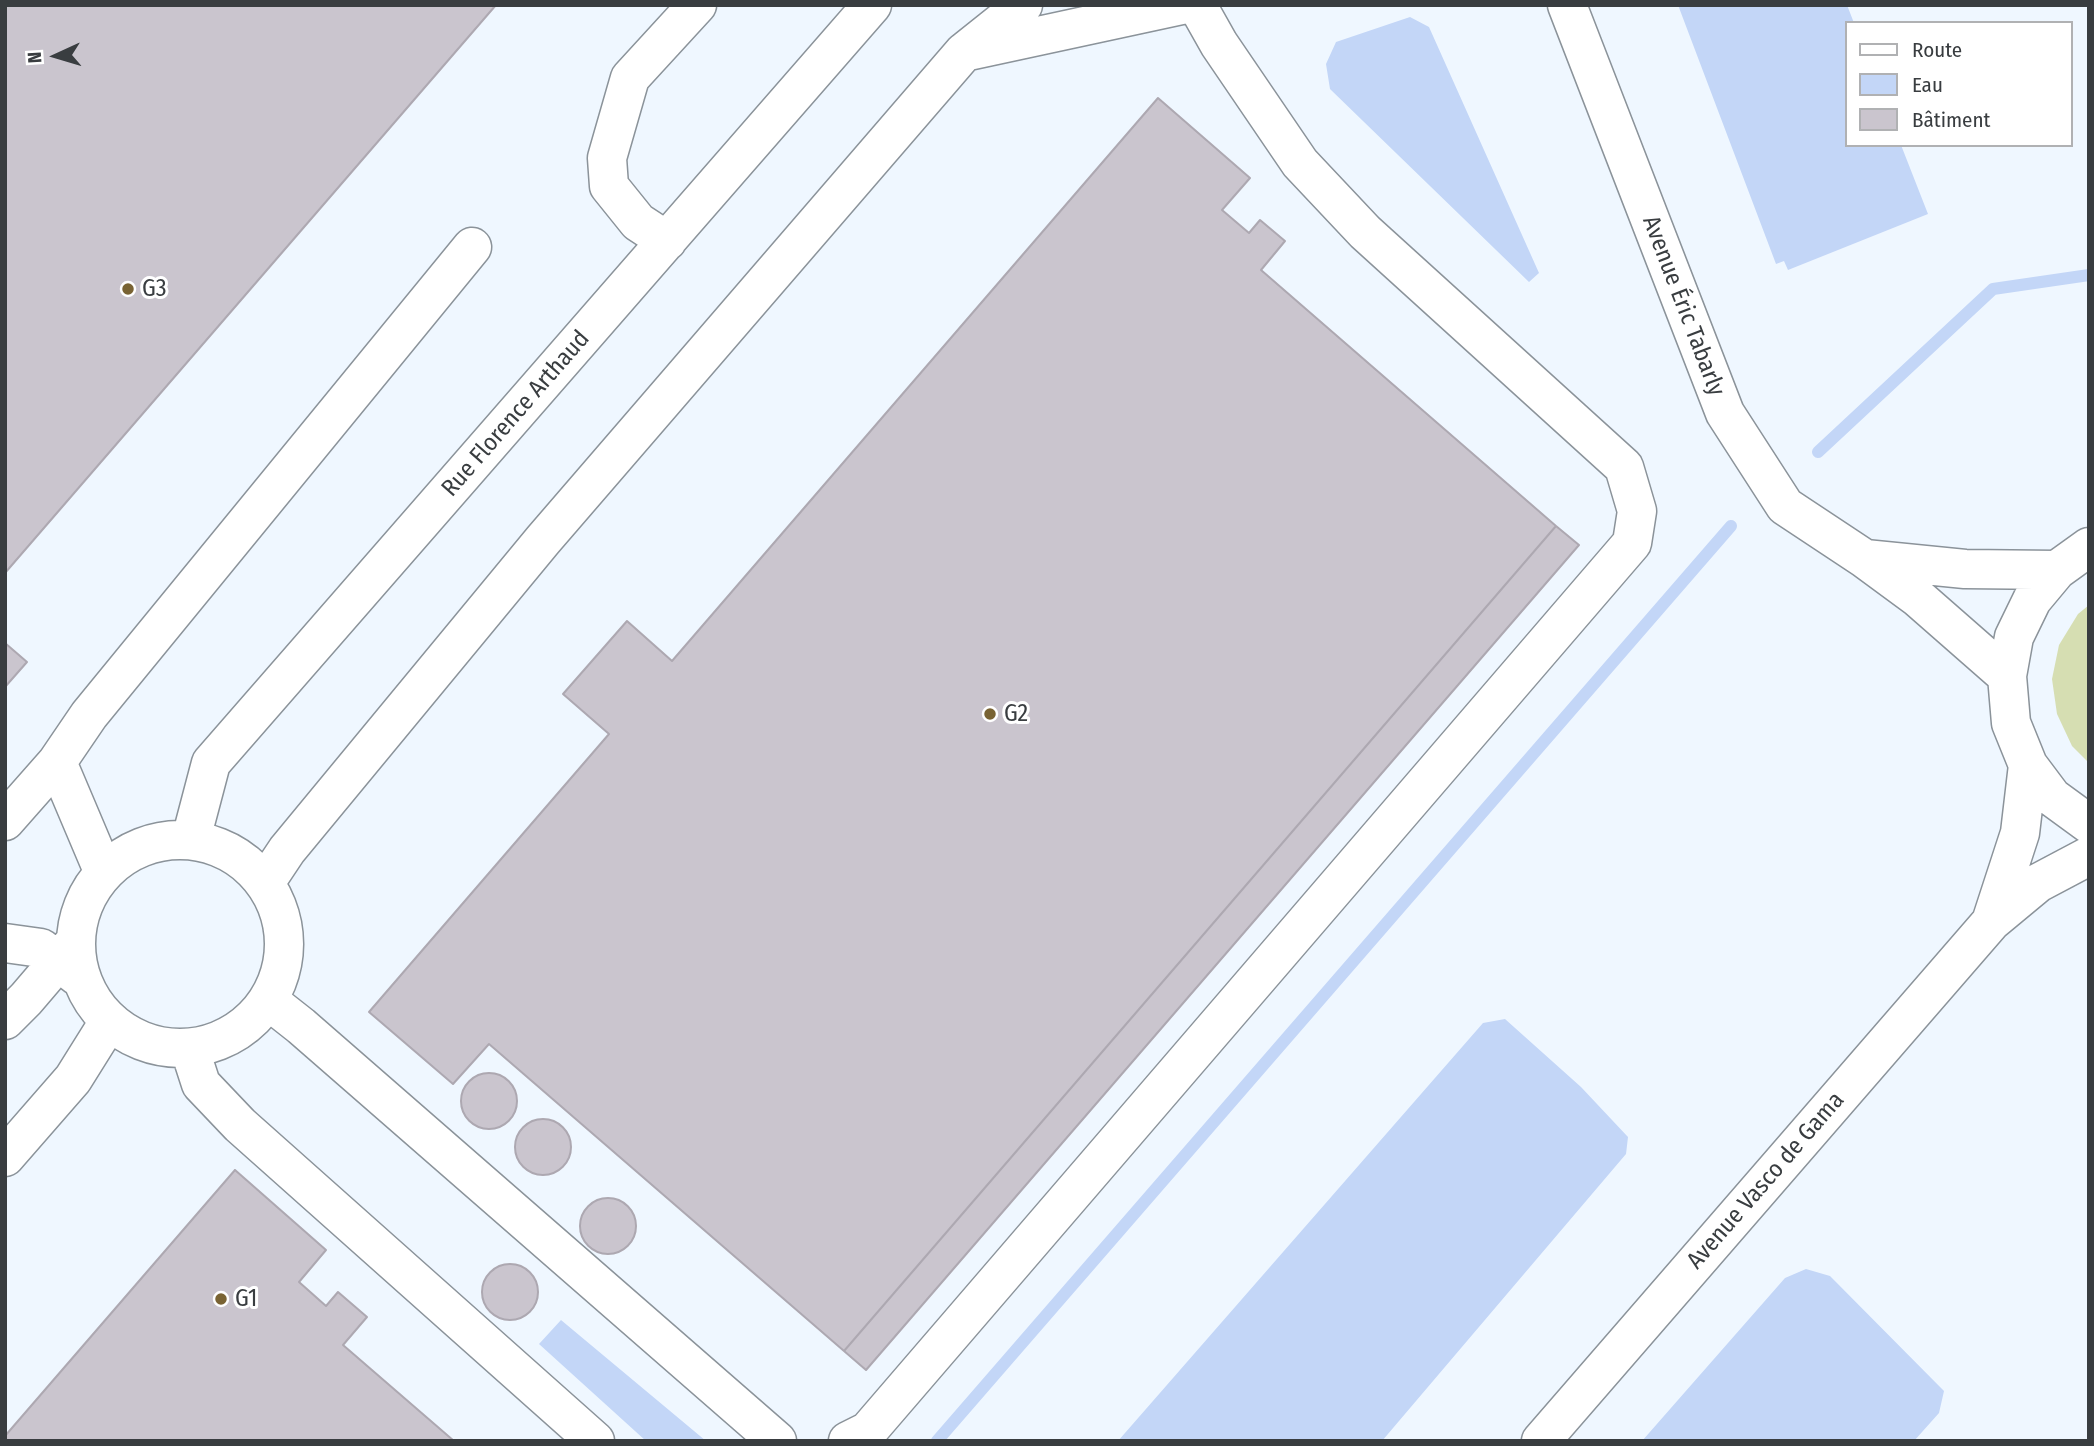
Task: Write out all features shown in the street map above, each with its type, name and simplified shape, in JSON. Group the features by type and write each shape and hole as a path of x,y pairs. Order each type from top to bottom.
{"street":[{"path":"667,241 638,222 609,186 607,158 630,78 697,5"},
{"name":"Rue Florence Arthaud","path":"191,839 211,763 872,5"},
{"path":"265,883 287,849 534,551 964,52 1023,5"},
{"path":"964,52 1182,5"},
{"path":"848,1441 869,1431 1632,543 1637,511 1624,467 1366,232 1300,163 1219,44 1197,5"},
{"name":"Avenue Éric Tabarly","path":"1567,5 1725,413 1784,506 1865,559 1918,598 2007,676"},
{"path":"5,821 57,762 89,715 472,247"},
{"path":"2089,547 2057,569 2032,600 2014,637 2007,676 2011,723 2028,765 2052,797 2089,824"},
{"name":"Avenue Éric Tabarly","path":"1865,559 1965,569 2057,569"},
{"path":"57,762 104,873"},
{"path":"1991,922 2020,833 2028,765"},
{"path":"5,943 41,948 71,961 108,1023 146,1045 190,1050 232,1036 268,1000 283,967 283,923 265,883 233,853 191,839 147,843 104,873 83,901 71,961 5,1020"},
{"path":"1991,922 2038,883 2089,856"},
{"name":"Avenue Vasco de Gama","path":"1541,1441 1991,922"},
{"path":"268,1000 777,1441"},
{"path":"5,1157 74,1079 108,1023"},
{"path":"190,1050 201,1084 240,1125 595,1441"}],"green space":[{"path":"2089,605 2089,763 2072,746 2057,714 2052,679 2059,645 2078,614"}],"water":[{"path":"1678,5 1847,5 1853,21 1846,21 1846,147 1902,147 1928,214 1788,270 1784,261 1776,264"},
{"path":"1410,17 1429,27 1539,273 1529,282 1330,89 1326,64 1336,42"},
{"path":"1505,1019 1581,1087 1628,1137 1626,1154 1382,1441 1118,1441 1483,1023"},
{"path":"1806,1269 1830,1276 1944,1391 1939,1413 1914,1441 1642,1441 1785,1278"},
{"path":"561,1320 706,1441 646,1441 539,1344"}],"building":[{"name":"G3","path":"5,5 496,5 5,573"},
{"name":"G2","path":"1158,98 1250,178 1222,210 1249,233 1260,220 1285,241 1261,270 1556,526 844,1351 489,1044 453,1084 369,1012 609,734 563,694 627,621 672,661"},
{"path":"1556,526 1579,545 866,1370 844,1351"},
{"path":"5,643 27,662 5,687"},
{"path":"483,1073 495,1073 505,1077 513,1085 517,1101 513,1117 505,1125 495,1129 483,1129 473,1125 465,1117 461,1107 461,1095 465,1085 473,1077"},
{"path":"537,1119 549,1119 563,1127 571,1141 569,1158 563,1167 549,1175 537,1175 520,1163 515,1153 515,1141 527,1124"},
{"name":"G1","path":"235,1170 326,1250 299,1282 326,1306 338,1292 367,1317 343,1345 454,1441 5,1441 5,1436"},
{"path":"602,1198 614,1198 628,1206 636,1220 634,1237 628,1246 614,1254 602,1254 585,1242 580,1232 580,1220 592,1203"},
{"path":"504,1264 516,1264 530,1272 538,1286 536,1303 530,1312 516,1320 504,1320 487,1308 482,1298 482,1286 494,1269"}],"waterway":[{"path":"1818,452 1993,289 2089,275"},
{"path":"937,1441 1731,526"}],"place":[{"name":"G3","path":"128,289"},
{"name":"G2","path":"990,714"},
{"name":"G1","path":"221,1299"}]}
